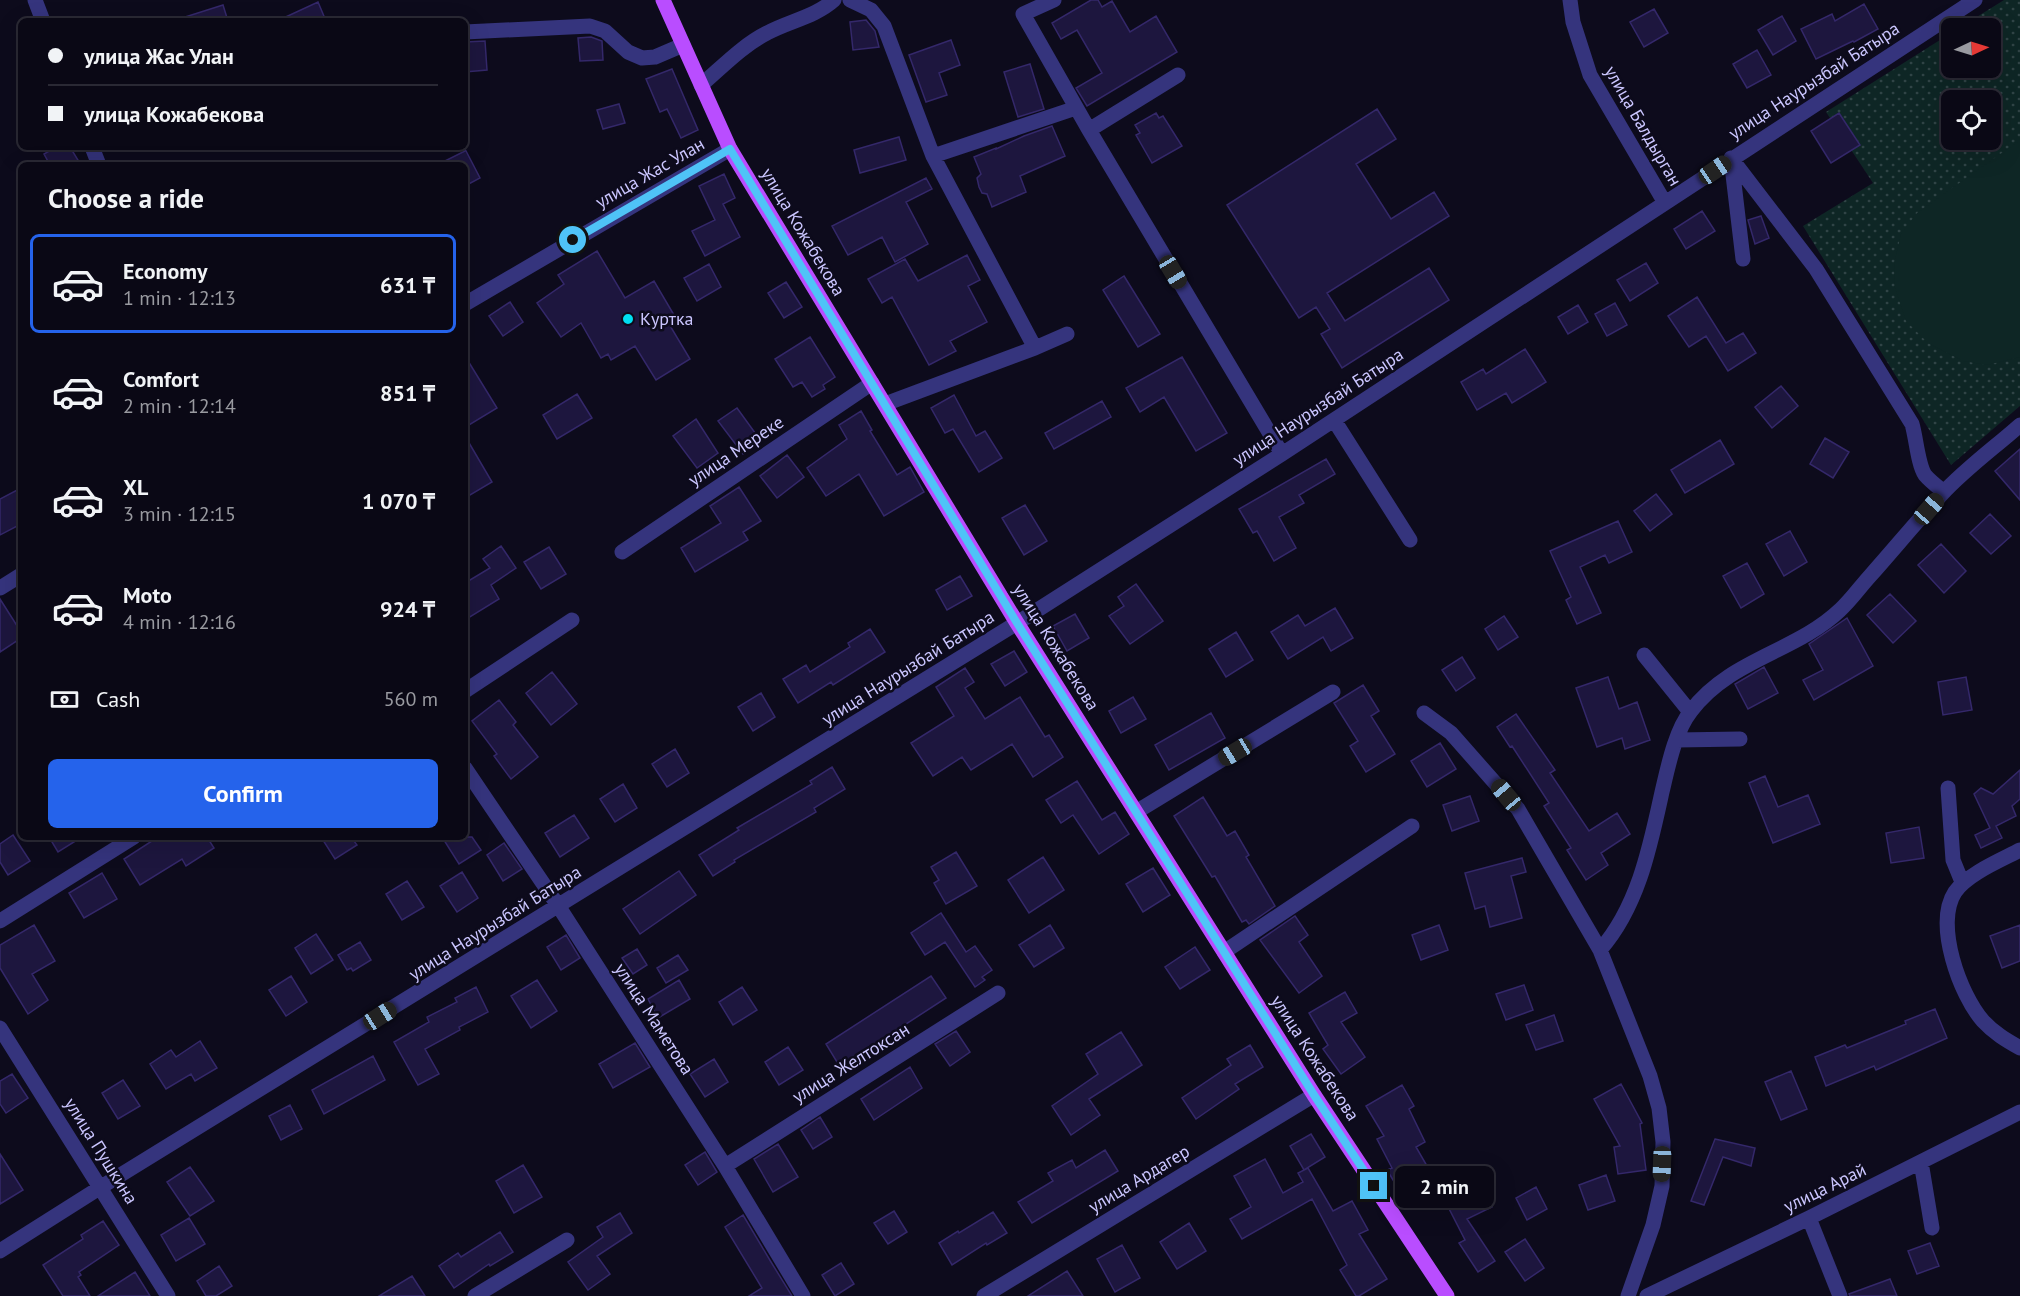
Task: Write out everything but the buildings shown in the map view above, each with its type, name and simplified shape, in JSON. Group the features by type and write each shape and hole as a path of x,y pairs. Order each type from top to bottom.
{"main road":[{"name":"улица Кожабекова","path":"663,0 730,149 1017,623 1314,1095 1447,1296"}],"street":[{"path":"34,0 42,18"},
{"path":"701,85 748,45 767,33 824,9 834,0"},
{"path":"850,0 871,10 884,26 933,156 1035,348"},
{"path":"1054,0 1023,14 1076,108 1282,454"},
{"name":"улица Балдырган","path":"1570,0 1573,22 1590,75 1665,203"},
{"name":"улица Наурызбай Батыра","path":"0,1251 1017,623 1282,454 1975,0"},
{"path":"468,32 590,26 605,31 628,52 642,58 655,57 683,45"},
{"path":"1089,130 1178,75"},
{"path":"933,156 1076,108"},
{"name":"улица Жас Улан","path":"468,302 730,149"},
{"path":"1731,158 1743,259"},
{"path":"1731,158 1816,269 1912,423 1925,475 1944,492"},
{"path":"885,404 1067,334"},
{"name":"улица Мереке","path":"622,552 872,382"},
{"path":"1334,420 1410,540"},
{"path":"1599,950 1615,933 1633,898 1652,838 1667,771 1677,740 1690,712 1708,691 1733,672 1814,630 1840,611 1944,492 2020,425"},
{"path":"0,588 18,576"},
{"path":"468,689 572,620"},
{"path":"1644,655 1690,712"},
{"path":"1136,812 1333,693"},
{"path":"1424,713 1451,733 1518,809 1599,950 1650,1076 1659,1108 1664,1142 1662,1186 1653,1226 1628,1296"},
{"path":"1677,740 1740,739"},
{"name":"улица Маметова","path":"468,772 559,907 725,1166 803,1296"},
{"path":"1948,788 1953,860 1962,882"},
{"path":"1224,952 1412,826"},
{"path":"0,921 129,840"},
{"path":"2020,849 1962,882 1953,895 1948,918 1951,957 1961,984 1982,1019 2000,1037 2020,1048"},
{"name":"улица Желтоксан","path":"725,1166 998,993"},
{"name":"улица Пушкина","path":"0,1028 168,1296"},
{"name":"улица Ардагер","path":"984,1296 1314,1095"},
{"name":"улица Арай","path":"1647,1296 2020,1112"},
{"path":"1921,1162 1932,1228"},
{"path":"1809,1218 1840,1296"},
{"path":"476,1296 567,1240"}],"green space":[{"path":"2004,0 2020,0 2020,406 1951,465 1803,226 1873,183 1826,112 1941,39 1941,78 2001,78 2001,18 1975,18"},
{"path":"2020,140 2020,357 1987,365 1963,361 1928,343 1906,321 1895,288 1894,264 1901,234 1917,213"}],"place":[{"name":"Куртка","path":"628,319"}],"route":[{"path":"573,240 730,149 1017,623 1314,1095 1374,1186"}]}
